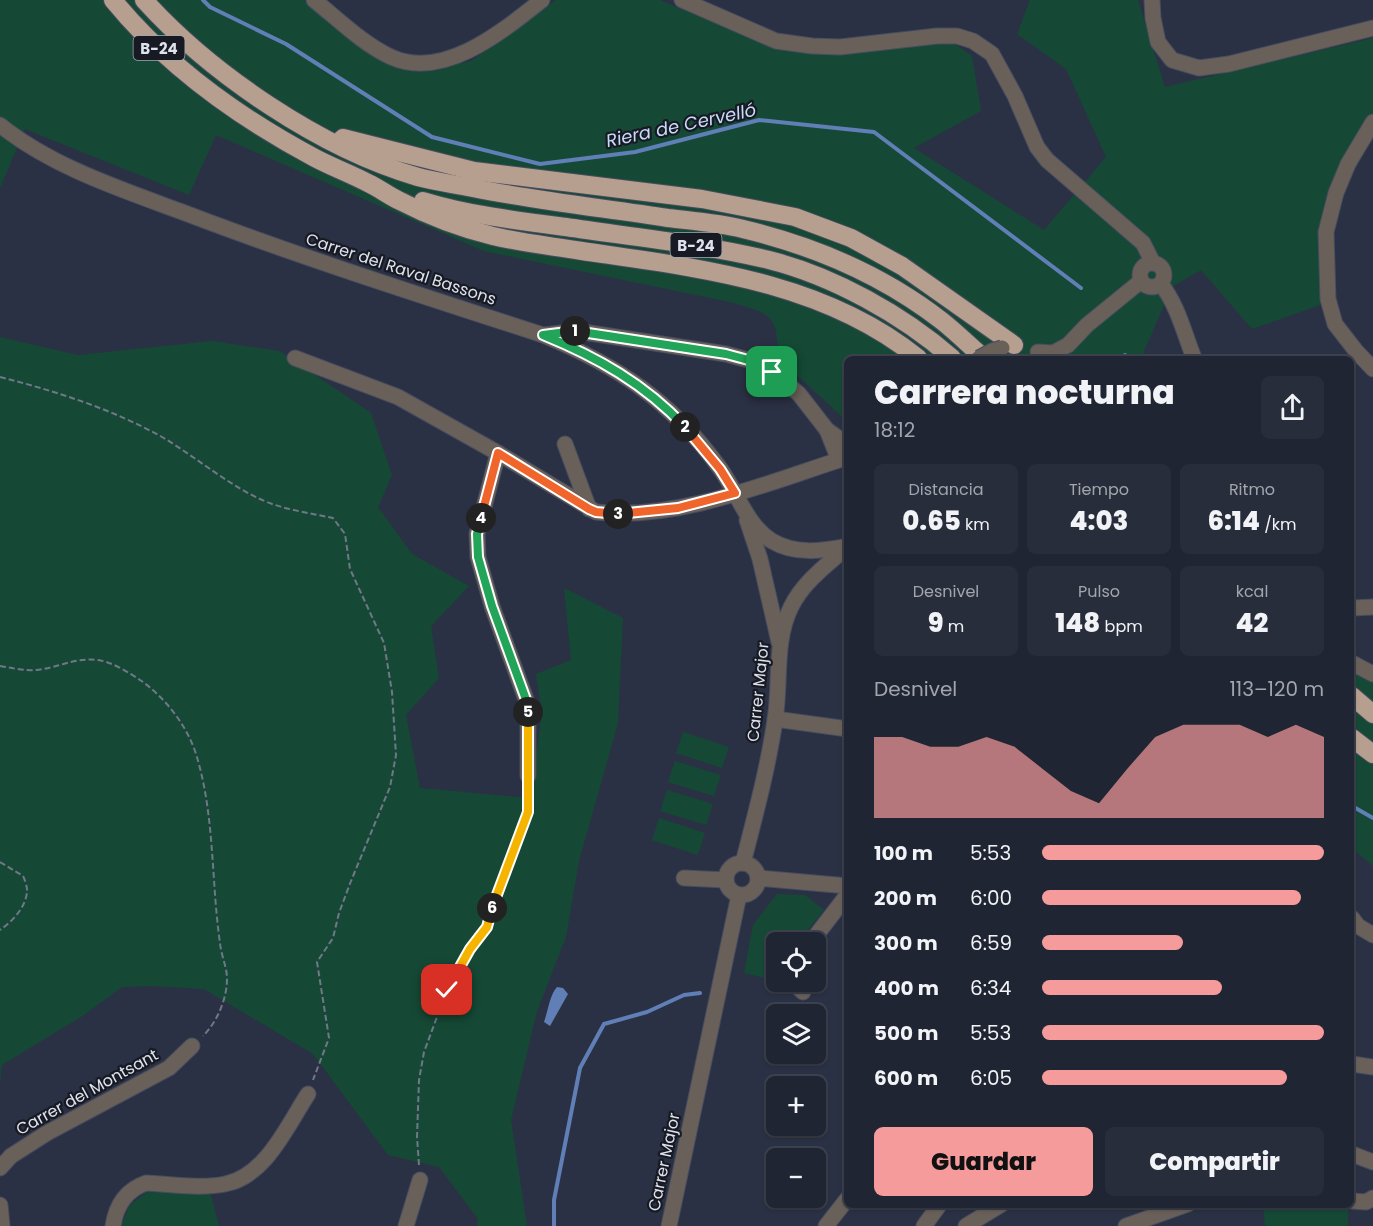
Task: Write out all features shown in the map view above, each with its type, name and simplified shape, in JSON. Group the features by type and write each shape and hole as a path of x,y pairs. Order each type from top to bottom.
{"highway":[{"name":"B-24","path":"113,0 128,19 209,91 260,126 370,184 448,208 533,223 695,245 780,264 812,274 882,308 905,321 949,356"},
{"name":"B-24","path":"144,0 199,55 244,88 308,129 368,158 418,177 504,194 741,228 789,242 845,263 898,291 942,321 982,356"},
{"path":"308,129 474,171 702,199 795,217 851,238 902,266 1008,347"},
{"path":"370,184 424,213 492,236 703,269 783,288 870,326 915,356"},
{"path":"1354,698 1373,714"},
{"path":"1354,713 1373,728"},
{"path":"1354,740 1373,754"}],"street":[{"path":"314,0 379,51 410,63 426,63 444,59 480,45 496,36 543,0"},
{"path":"682,0 776,41 812,46 840,47 937,36 957,36 973,40 992,54 996,60 1015,96 1037,147 1047,160 1143,243 1153,263"},
{"path":"1152,0 1158,42 1173,60 1199,68 1229,64 1373,28"},
{"path":"1373,122 1348,164 1336,193 1326,232 1328,299 1335,324 1373,369"},
{"name":"Carrer del Raval Bassons","path":"0,125 35,148 74,169 119,189 241,234 543,335 604,362 657,399 697,440 720,469 744,509"},
{"path":"1153,263 1158,264 1164,270 1165,278 1161,284 1151,288 1141,281 1140,273 1142,268 1153,263"},
{"path":"1066,356 1076,338 1087,325 1141,281"},
{"path":"1161,284 1176,309 1193,356"},
{"path":"543,335 578,331 726,354 752,361 772,372 799,394 827,430 844,443"},
{"path":"983,356 1008,347 1042,355 1060,350 1076,338"},
{"path":"295,358 398,397 596,512 614,514 678,508 735,493 839,460 827,430"},
{"path":"566,444 589,509"},
{"path":"498,453 477,534 478,557 492,606 528,705 528,776"},
{"path":"744,509 764,536 786,547 816,551 844,547"},
{"path":"744,509 760,560 780,649"},
{"name":"Carrer Major","path":"743,863 775,719 780,649 788,614 799,592 844,550"},
{"path":"1354,608 1373,607"},
{"path":"1354,664 1373,674"},
{"path":"775,719 844,728"},
{"path":"743,863 753,868 758,878 754,890 739,895 730,891 726,880 732,866 743,863"},
{"path":"684,878 726,880"},
{"path":"758,878 844,886"},
{"name":"Carrer Major","path":"669,1226 739,895"},
{"path":"819,932 844,899"},
{"path":"1354,921 1358,926 1373,935"},
{"name":"Carrer del Montsant","path":"0,1168 11,1156 47,1133 169,1068 192,1046"},
{"path":"1354,1064 1373,1067"},
{"path":"113,1226 114,1217 124,1196 136,1186 146,1183 225,1184 240,1179 254,1170 267,1156 308,1094"},
{"path":"1354,1155 1373,1162"},
{"path":"406,1226 420,1180"},
{"path":"1354,1201 1366,1202 1373,1198"},
{"path":"826,1226 844,1203"},
{"path":"0,1205 2,1226"},
{"path":"924,1226 937,1208"},
{"path":"966,1226 995,1208"},
{"path":"1126,1226 1177,1208"}],"path":[{"path":"0,377 45,389 111,413 162,437 238,486 274,505 333,518 345,534 350,569 384,643 393,692 396,754 390,787 351,880 333,938 317,962 329,1038 308,1094"},
{"path":"0,666 37,670 78,660 99,660 142,682 164,700 184,728 196,754 204,789 214,867 220,944 227,978 220,1011 208,1031 192,1046"},
{"path":"420,1180 418,1103 424,1053 447,990 470,949 487,927 493,904 528,812 528,776"},
{"path":"0,862 23,876 27,890 23,905 13,920 0,930"}],"green space":[{"path":"0,0 304,0 320,15 379,59 417,72 471,61 556,0 660,0 776,49 835,54 951,41 972,56 981,111 914,148 1044,230 1106,157 1066,69 1017,34 1030,0 1138,0 1165,87 1373,38 1373,135 1360,130 1325,200 1320,305 1252,329 1201,270 1172,287 1144,351 1145,356 844,356 844,418 781,361 777,336 771,319 754,309 484,251 216,135 189,195 25,129 0,188"},
{"path":"0,337 78,355 212,341 280,351 371,413 392,475 378,507 412,554 469,586 431,626 439,678 406,715 420,788 530,798 542,713 536,674 571,660 564,588 623,618 618,723 579,861 566,937 537,1011 511,1120 527,1226 477,1226 478,1219 439,1167 388,1155 313,1054 204,989 122,987 84,1015 2,1065 0,1082"},
{"path":"1354,673 1373,682 1373,866 1354,850"},
{"path":"683,732 729,747 722,768 676,753"},
{"path":"675,761 721,775 714,796 668,782"},
{"path":"667,790 713,804 706,825 660,811"},
{"path":"659,818 705,833 698,855 652,840"},
{"path":"777,894 805,895 824,910 806,932 766,932 766,978 744,973 753,925"},
{"path":"150,1190 210,1192 219,1226 121,1226 130,1205"},
{"path":"1263,1208 1348,1209 1348,1226 1265,1226"}],"water":[{"path":"557,987 563,988 568,994 550,1026 544,1022"}],"waterway":[{"name":"Riera de Cervelló","path":"203,0 210,7 286,44 432,137 540,164 635,152 759,120 874,132 1081,288"},
{"path":"1354,807 1373,818"},
{"name":"Riera de Cervelló","path":"554,1226 554,1200 580,1068 604,1024 647,1012 684,995 700,993"}],"route":[{"path":"447,990 470,949 487,927 493,904 528,812 528,705 492,606 478,557 477,534 498,453 596,512 614,514 678,508 735,493 697,440 657,399 604,362 543,335 578,331 726,354 752,361 772,372"}]}
